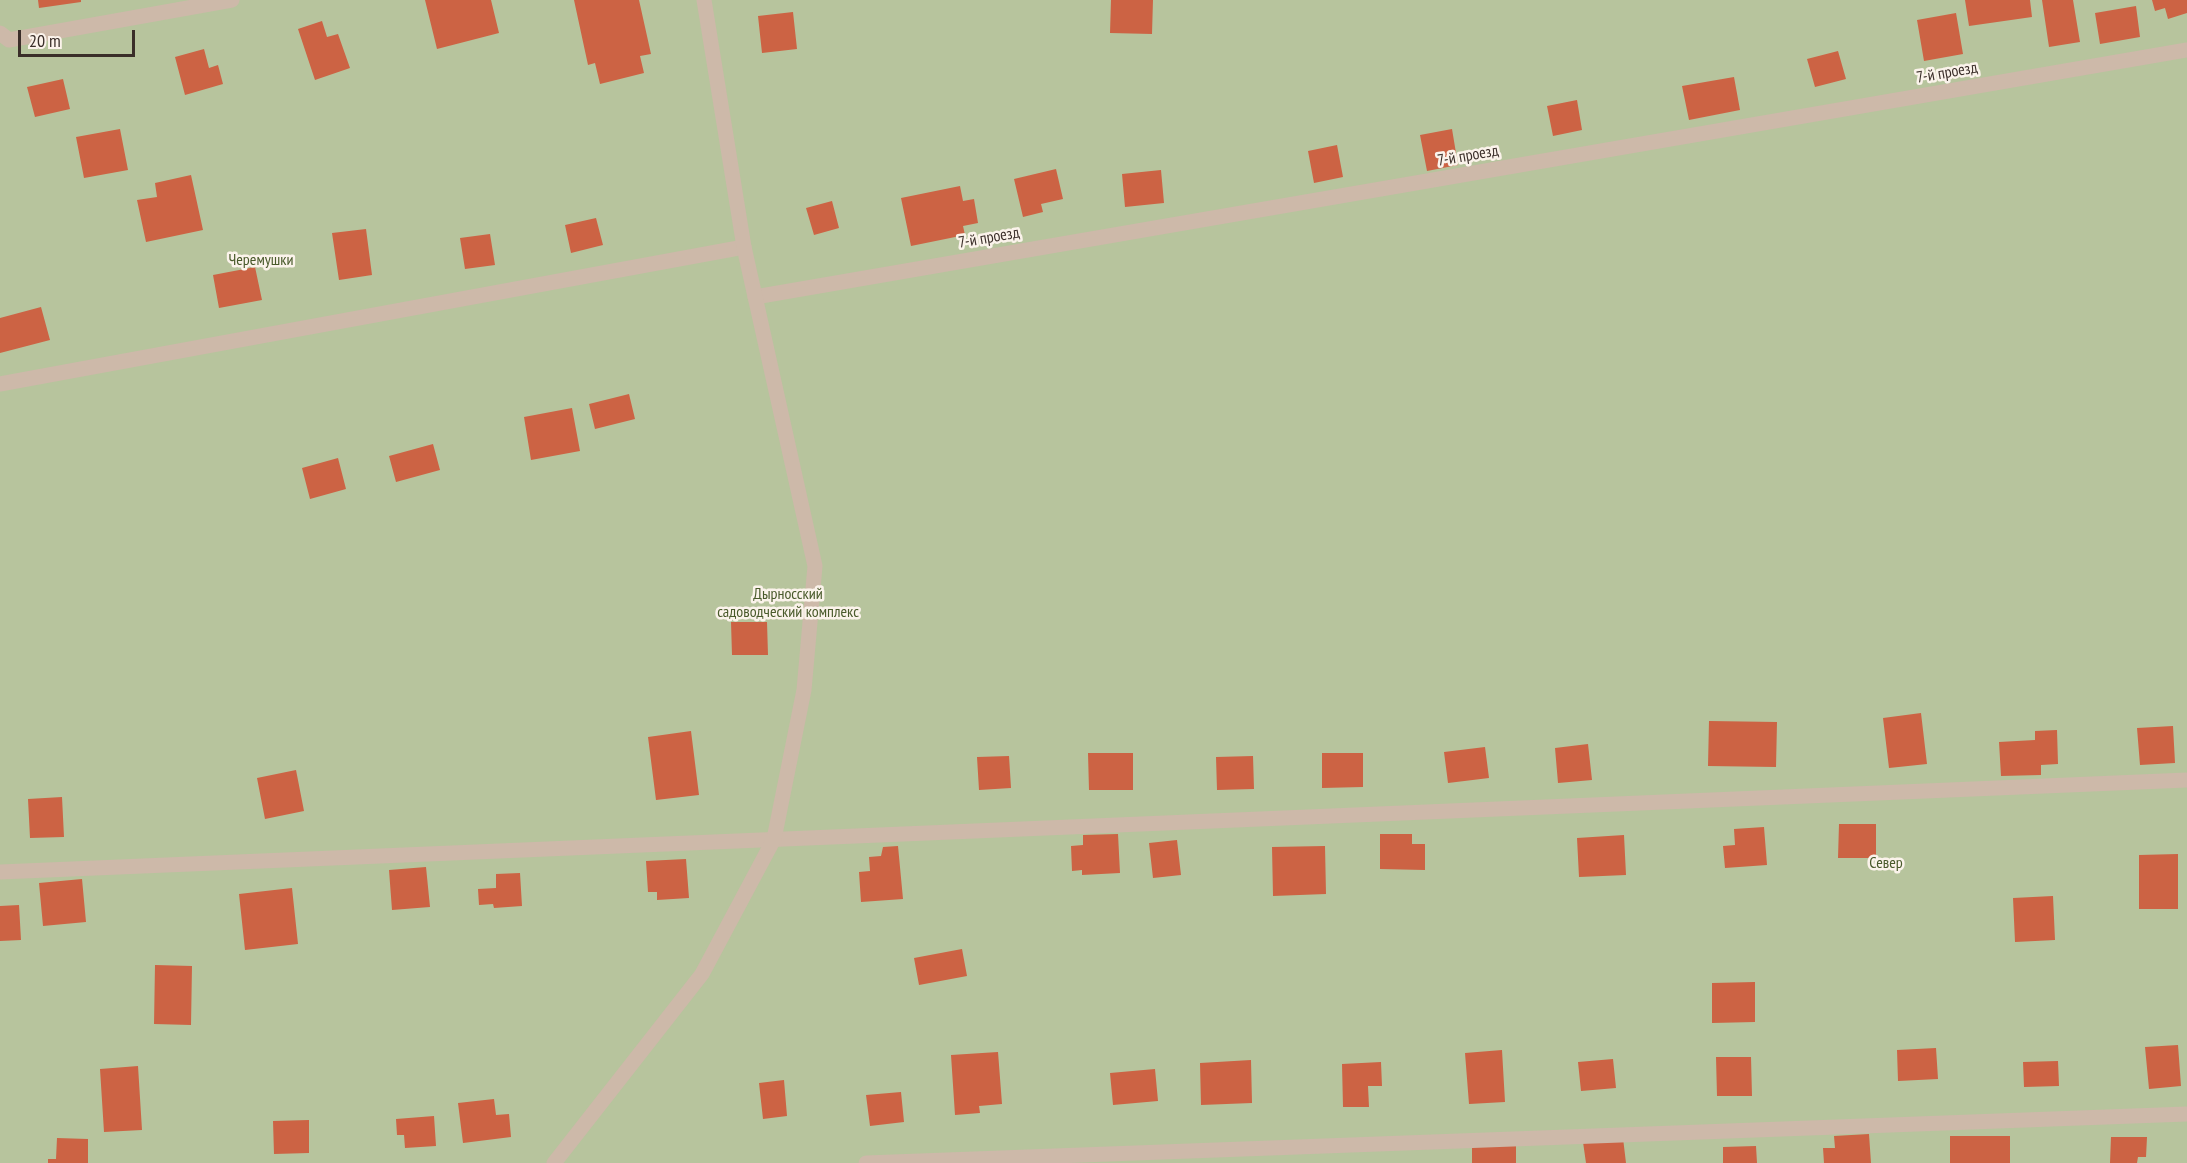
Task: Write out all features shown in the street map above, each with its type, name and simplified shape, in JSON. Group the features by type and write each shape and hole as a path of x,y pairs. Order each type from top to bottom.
{"street":[{"path":"0,33 9,40 232,0"},
{"path":"554,1163 702,974 774,839 804,690 815,566 744,247 704,0"},
{"name":"7-й проезд","path":"755,297 2187,50"},
{"path":"0,384 744,247"},
{"path":"0,872 2187,780"},
{"path":"866,1163 2187,1114"}],"green space":[{"path":"0,0 2187,0 2187,1163 0,1163"}],"building":[{"path":"38,0 81,0 81,2 39,8"},
{"path":"425,0 491,0 499,33 437,49"},
{"path":"574,0 639,0 651,54 640,56 644,73 600,84 595,63 588,65"},
{"path":"1111,0 1153,0 1152,34 1110,33"},
{"path":"1965,0 2030,0 2032,17 1969,26"},
{"path":"2042,0 2073,0 2080,42 2049,47"},
{"path":"2152,0 2187,0 2187,13 2168,19 2165,8 2155,11"},
{"path":"2136,6 2140,37 2100,44 2095,13"},
{"path":"793,12 797,49 762,53 758,16"},
{"path":"1956,13 1963,54 1924,61 1917,20"},
{"path":"322,21 327,37 338,34 350,68 315,80 298,29"},
{"path":"204,49 209,68 218,65 223,84 185,95 175,57"},
{"path":"1838,51 1846,79 1815,87 1807,59"},
{"path":"1734,77 1740,110 1689,120 1682,86"},
{"path":"63,79 70,109 35,117 27,87"},
{"path":"1577,100 1582,130 1553,136 1547,106"},
{"path":"120,129 128,170 84,178 76,137"},
{"path":"1452,129 1458,165 1427,171 1420,135"},
{"path":"1337,145 1343,177 1314,183 1308,151"},
{"path":"1056,169 1063,199 1041,204 1043,212 1023,217 1014,179"},
{"path":"1161,170 1164,203 1125,207 1122,174"},
{"path":"191,175 203,230 146,242 137,200 157,197 155,183"},
{"path":"960,186 963,201 974,199 978,223 963,226 965,235 911,246 901,198"},
{"path":"832,201 839,228 814,235 806,208"},
{"path":"596,218 603,245 571,253 565,225"},
{"path":"366,229 372,275 339,280 332,233"},
{"path":"490,234 495,265 465,269 460,238"},
{"path":"255,267 262,300 219,308 213,275"},
{"path":"41,307 50,340 0,353 0,318"},
{"path":"629,394 635,419 595,429 589,404"},
{"path":"572,408 580,451 531,460 524,417"},
{"path":"433,444 440,470 396,482 389,456"},
{"path":"338,458 346,489 310,499 302,468"},
{"path":"731,622 767,622 768,655 732,655"},
{"path":"1921,713 1927,764 1889,768 1883,718"},
{"path":"1709,721 1777,722 1776,767 1708,766"},
{"path":"2173,726 2175,763 2140,765 2137,728"},
{"path":"2057,730 2058,764 2041,765 2041,775 2001,776 1999,742 2035,740 2035,731"},
{"path":"691,731 699,795 656,800 648,737"},
{"path":"1588,744 1592,780 1558,783 1555,748"},
{"path":"1485,747 1489,778 1448,783 1444,752"},
{"path":"1088,753 1133,753 1133,790 1089,790"},
{"path":"1322,753 1363,753 1363,787 1322,788"},
{"path":"1009,756 1011,788 979,790 977,757"},
{"path":"1253,756 1254,789 1217,790 1216,757"},
{"path":"296,770 304,811 265,819 257,778"},
{"path":"62,797 64,837 30,838 28,799"},
{"path":"1839,824 1876,824 1876,858 1838,858"},
{"path":"1764,827 1767,865 1725,868 1723,846 1735,845 1734,829"},
{"path":"1118,834 1120,873 1082,875 1082,870 1072,871 1071,846 1083,845 1083,835"},
{"path":"1380,834 1412,834 1412,844 1425,844 1425,870 1380,869"},
{"path":"1624,835 1626,875 1579,877 1577,838"},
{"path":"1177,840 1181,875 1153,878 1149,843"},
{"path":"898,846 903,899 861,902 859,872 870,871 869,857 881,856 883,847"},
{"path":"1325,846 1326,894 1273,896 1272,847"},
{"path":"2178,854 2178,909 2139,909 2139,855"},
{"path":"686,859 689,898 657,900 657,892 648,892 646,861"},
{"path":"426,867 430,907 392,910 389,870"},
{"path":"520,873 522,906 494,908 493,904 479,905 478,889 496,888 496,874"},
{"path":"82,879 86,922 43,926 39,883"},
{"path":"292,888 298,944 245,950 239,894"},
{"path":"2053,896 2055,940 2015,942 2013,898"},
{"path":"19,905 21,940 0,941 0,906"},
{"path":"962,949 967,976 919,985 914,958"},
{"path":"155,965 192,966 191,1025 154,1024"},
{"path":"1755,982 1755,1022 1712,1023 1712,983"},
{"path":"2178,1045 2181,1086 2149,1089 2145,1047"},
{"path":"1936,1048 1938,1079 1898,1081 1897,1050"},
{"path":"1502,1050 1505,1102 1469,1104 1465,1053"},
{"path":"998,1052 1002,1104 979,1106 980,1113 955,1115 951,1055"},
{"path":"1716,1057 1751,1057 1752,1096 1717,1096"},
{"path":"1613,1059 1616,1088 1581,1091 1578,1062"},
{"path":"1251,1060 1252,1103 1201,1105 1200,1063"},
{"path":"2058,1061 2059,1086 2024,1087 2023,1062"},
{"path":"1381,1062 1382,1086 1368,1086 1369,1107 1343,1107 1342,1064"},
{"path":"138,1066 142,1130 104,1132 100,1069"},
{"path":"1155,1069 1158,1101 1113,1105 1110,1073"},
{"path":"784,1080 787,1116 763,1119 759,1083"},
{"path":"901,1092 904,1122 870,1126 866,1095"},
{"path":"494,1099 496,1115 509,1114 511,1137 463,1143 458,1103"},
{"path":"434,1116 436,1146 405,1148 404,1135 397,1135 396,1119"},
{"path":"309,1120 309,1153 274,1154 273,1121"},
{"path":"1869,1134 1871,1163 1824,1163 1823,1148 1835,1148 1834,1136"},
{"path":"1950,1136 2010,1136 2010,1163 1950,1163"},
{"path":"2111,1137 2147,1137 2146,1157 2138,1157 2137,1163 2110,1163"},
{"path":"57,1138 88,1139 88,1163 48,1163 48,1159 56,1159"},
{"path":"1623,1138 1626,1163 1586,1163 1583,1142"},
{"path":"1472,1141 1516,1141 1516,1163 1472,1163"},
{"path":"1756,1146 1757,1163 1723,1163 1723,1147"}],"park label":[{"name":"Черемушки","path":"261,260"},
{"name":"Дырносский садоводческий комплекс","path":"788,603"},
{"name":"Север","path":"1886,863"}]}
